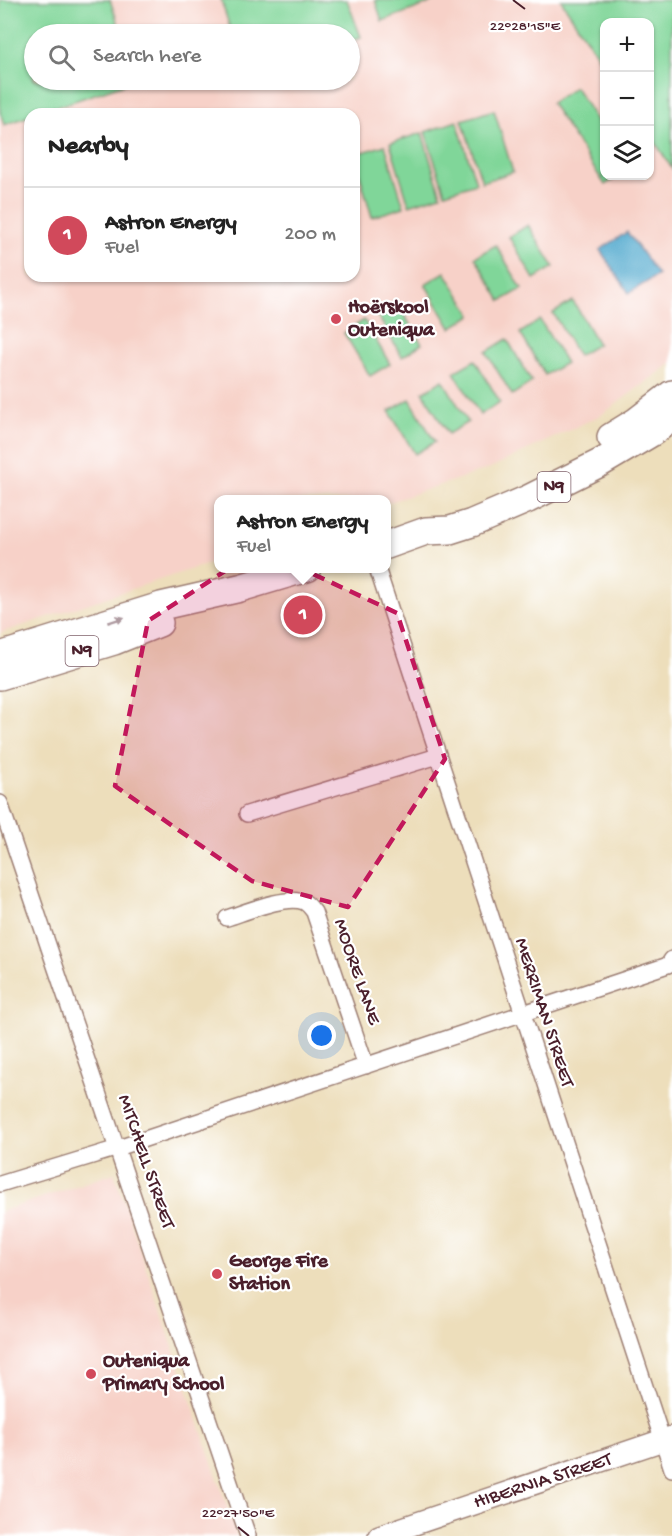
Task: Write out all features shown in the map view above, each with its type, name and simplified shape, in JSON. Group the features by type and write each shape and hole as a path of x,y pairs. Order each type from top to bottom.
{"highway":[{"name":"N9","path":"426,531 441,518 503,493 571,459 637,421 672,394"},
{"name":"N9","path":"391,543 426,531 450,530 472,523 528,499 594,466 672,418"},
{"name":"N9","path":"0,656 161,606 240,588 291,573"},
{"name":"N9","path":"0,676 114,641 240,588"}],"street":[{"name":"MERRIMAN STREET","path":"379,573 521,1012 667,1439 672,1469"},
{"path":"247,814 438,756"},
{"name":"MITCHELL STREET","path":"0,803 249,1536"},
{"name":"MOORE LANE","path":"227,918 286,900 305,902 310,906 366,1066"},
{"path":"0,1184 118,1148 521,1012 671,966"},
{"name":"HIBERNIA STREET","path":"379,1536 667,1439"}],"highlighted area":[{"path":"259,549 397,613 445,759 348,907 252,881 115,786 148,621"}],"shaded area":[{"name":"Hoërskool Outeniqua","path":"0,0 672,0 672,363 601,415 488,469 391,502 391,495 214,495 214,562 0,633"},
{"name":"Outeniqua Primary School","path":"114,1173 237,1536 0,1536 0,1212"}],"green space":[{"path":"0,0 110,0 118,24 24,24 24,90 107,90 54,108 24,108 24,118 4,125 0,112"},
{"path":"221,0 347,0 356,24 229,24"},
{"path":"375,0 439,0 382,21"},
{"path":"561,0 672,0 672,169 654,140 654,18 600,18 600,60"},
{"path":"575,87 600,127 600,177 551,103"},
{"path":"494,110 513,172 482,182 462,120"},
{"path":"457,121 476,183 445,193 425,132"},
{"path":"422,133 441,195 409,205 390,143"},
{"path":"385,145 404,207 372,217 360,176 360,153"},
{"path":"602,180 613,180 605,185"},
{"path":"528,225 554,267 534,279 509,237"},
{"path":"496,245 522,289 501,301 475,257"},
{"path":"445,272 472,315 451,328 425,284"},
{"path":"396,301 422,344 402,357 376,313"},
{"path":"573,301 598,344 578,356 553,313"},
{"path":"364,320 390,364 370,376 344,333"},
{"path":"540,320 566,363 545,375 520,333"},
{"path":"507,339 532,382 512,395 486,352"},
{"path":"475,360 500,402 480,415 454,372"},
{"path":"443,380 468,422 448,434 423,392"},
{"path":"410,399 435,442 415,454 389,411"}],"water":[{"path":"627,232 658,275 629,293 600,250"}],"place":[{"name":"Hoërskool Outeniqua","path":"336,319"},
{"name":"Astron Energy","path":"303,615"},
{"name":"George Fire Station","path":"217,1274"},
{"name":"Outeniqua Primary School","path":"91,1374"}]}
